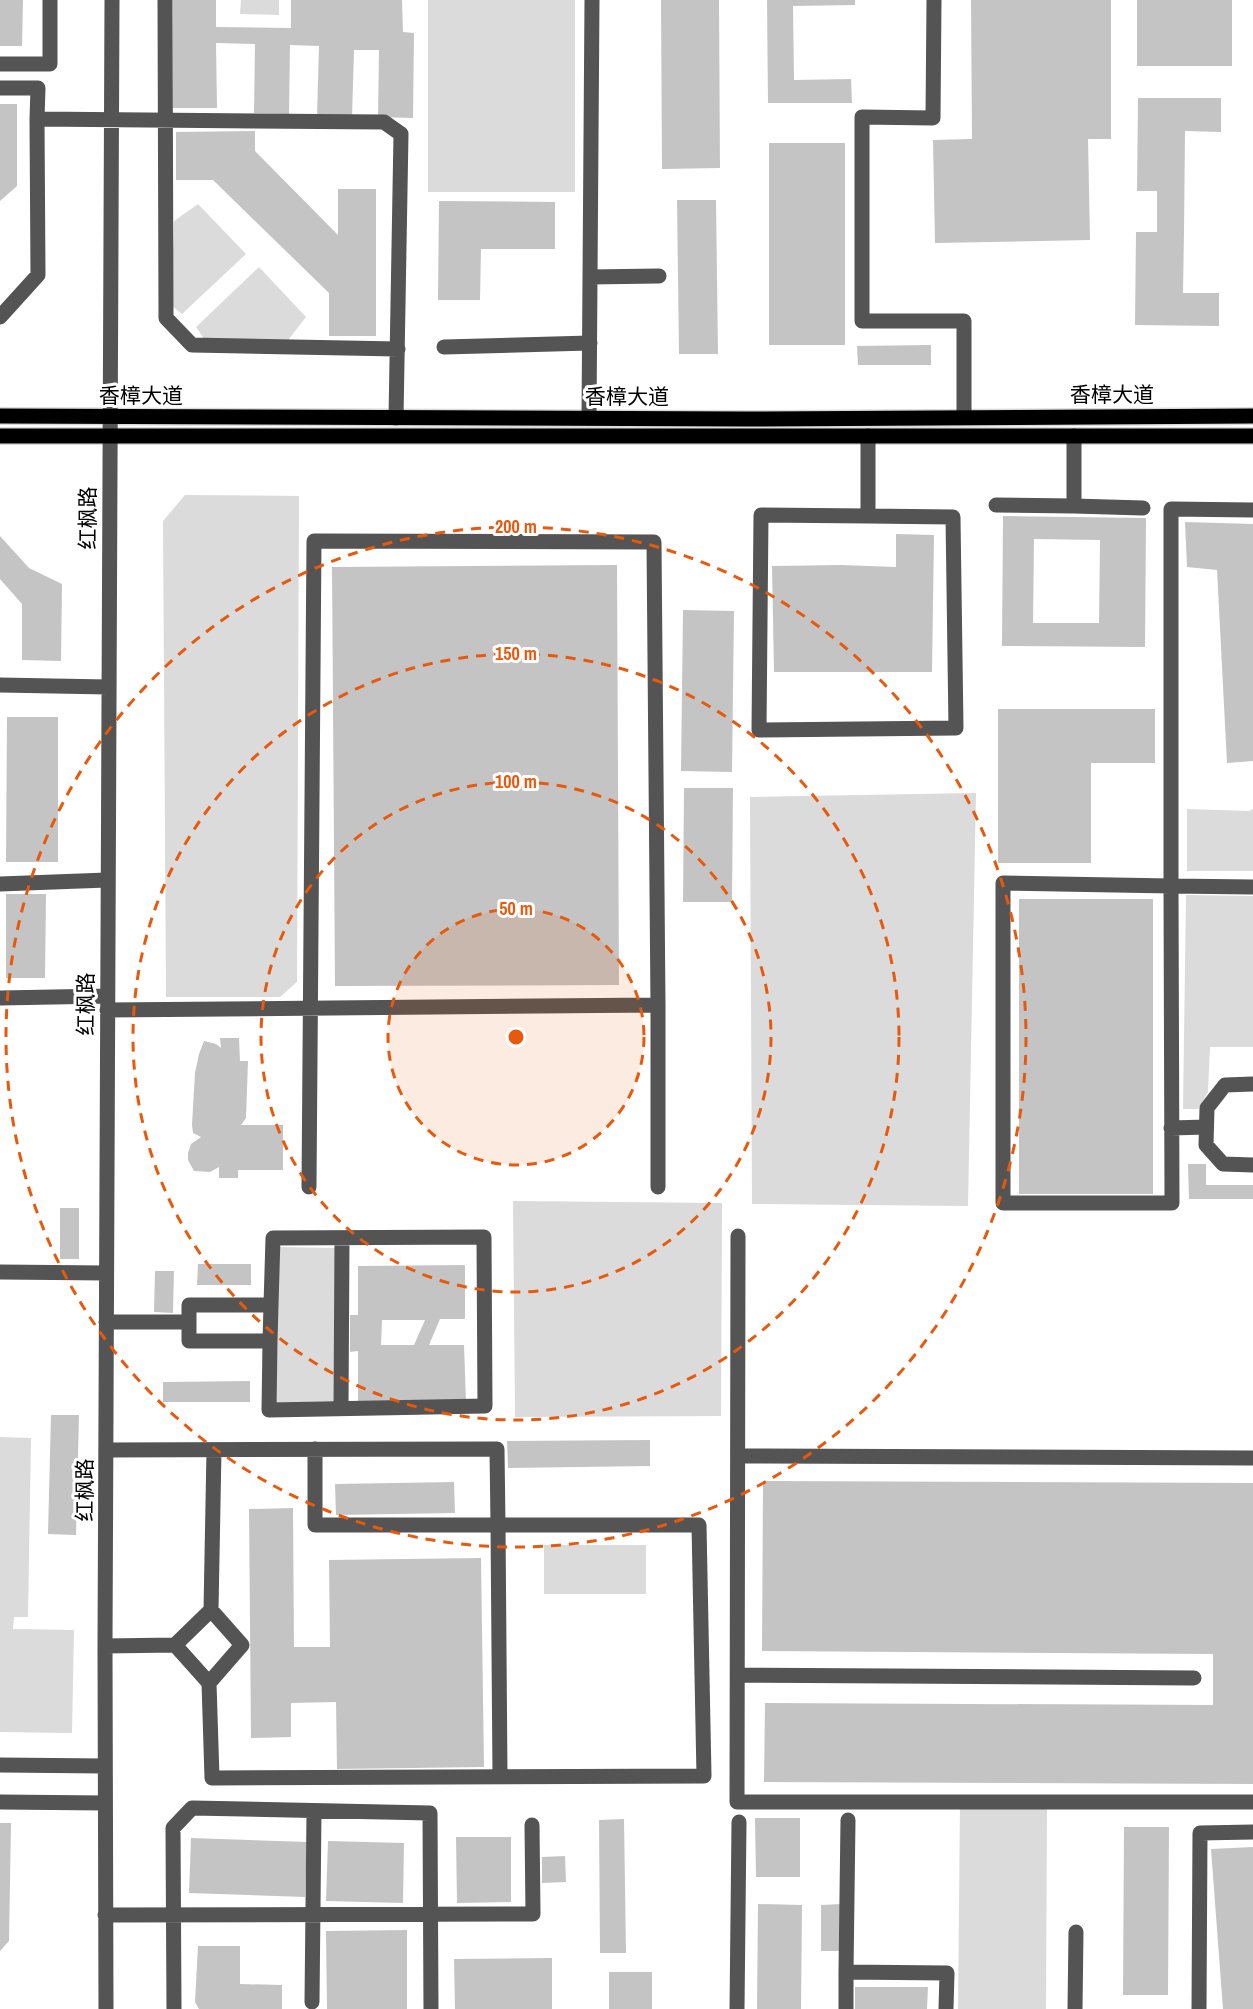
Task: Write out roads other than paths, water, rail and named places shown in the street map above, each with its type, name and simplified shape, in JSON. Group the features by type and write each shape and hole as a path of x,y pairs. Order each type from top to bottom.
{"main road":[{"name":"香樟大道","path":"0,416 589,418 1253,416"},
{"name":"香樟大道","path":"0,436 1253,436"}],"street":[{"path":"0,64 50,64 50,0"},
{"name":"红枫路","path":"106,2009 107,880 112,0"},
{"path":"165,0 166,318 192,345 398,349"},
{"path":"589,418 592,0"},
{"path":"934,0 933,118 862,117 862,321 964,321 964,417"},
{"path":"0,88 38,88 38,275 0,317"},
{"path":"37,119 384,122 401,134 396,418"},
{"path":"590,277 659,276"},
{"path":"444,347 590,343"},
{"path":"868,436 868,516"},
{"path":"1074,436 1074,506"},
{"path":"996,505 1143,508"},
{"path":"1253,510 1171,509 1171,886 1171,1128 1172,1203 1003,1203 1003,884 1171,886 1253,887"},
{"path":"761,515 868,516 953,517 956,728 759,730 761,515"},
{"path":"309,1187 314,541 654,542 658,1187"},
{"path":"0,685 108,687"},
{"path":"0,884 107,880"},
{"path":"0,998 310,1008 658,1005"},
{"path":"1253,1084 1225,1085 1207,1108 1206,1127 1206,1145 1223,1164 1253,1165"},
{"path":"1171,1128 1206,1127"},
{"path":"738,1236 737,1802 1253,1802"},
{"path":"484,1237 485,1406 269,1410 271,1305 273,1238 484,1237"},
{"path":"341,1409 342,1238"},
{"path":"0,1272 106,1273"},
{"path":"270,1341 189,1341 189,1305 271,1305"},
{"path":"106,1323 189,1322"},
{"path":"175,1645 209,1683 212,1778 704,1776 699,1525 315,1525 315,1449"},
{"path":"106,1450 497,1449 500,1777"},
{"path":"209,1683 242,1645 211,1610 214,1450"},
{"path":"739,1456 1253,1458"},
{"path":"105,1646 175,1645 211,1610"},
{"path":"738,1675 1194,1678"},
{"path":"0,1766 105,1766"},
{"path":"0,1802 105,1803"},
{"path":"174,2009 173,1828 192,1808 430,1814 432,2009"},
{"path":"312,2002 314,1810"},
{"path":"846,2009 848,1820"},
{"path":"737,2009 739,1822"},
{"path":"105,1915 533,1914 532,1825"},
{"path":"1199,2009 1200,1833 1253,1832"},
{"path":"1075,2009 1076,1932"},
{"path":"846,1972 947,1973 946,2009"}]}
